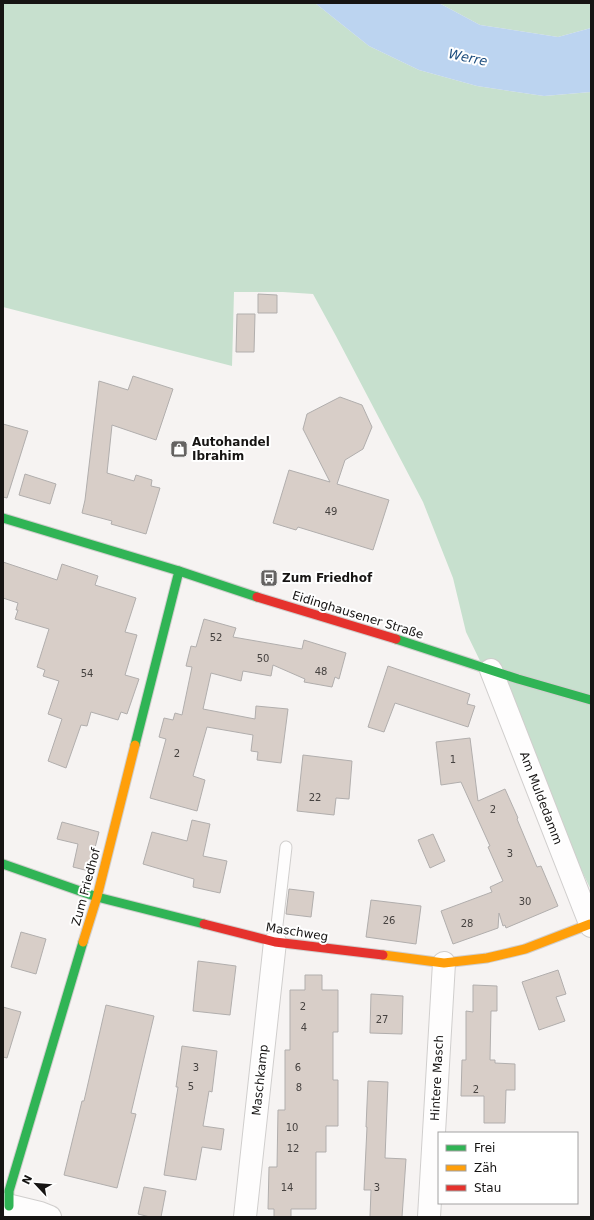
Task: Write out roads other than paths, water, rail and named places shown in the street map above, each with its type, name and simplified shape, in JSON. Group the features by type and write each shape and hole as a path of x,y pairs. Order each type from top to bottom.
{"street":[{"name":"Eidinghausener Straße","path":"3,518 179,571 236,591 361,628 518,679 591,700"},
{"name":"Zum Friedhof","path":"6,1209 8,1191 97,897 179,571"},
{"name":"Am Muldedamm","path":"491,670 591,925"},
{"name":"Maschweg","path":"3,864 97,897 275,942 444,963 487,958 517,951 591,925"},
{"name":"Maschkamp","path":"245,1217 275,942"},
{"name":"Hintere Masch","path":"429,1217 444,963"},
{"path":"6,1209 40,1213 50,1217"}],"lane":[{"path":"275,942 286,847"}],"water":[{"name":"Werre","path":"315,3 439,3 480,25 558,37 591,28 591,92 544,96 477,86 419,70 369,46"}],"place":[{"name":"Autohandel Ibrahim","path":"179,449"},
{"name":"Zum Friedhof","path":"269,578"}]}
